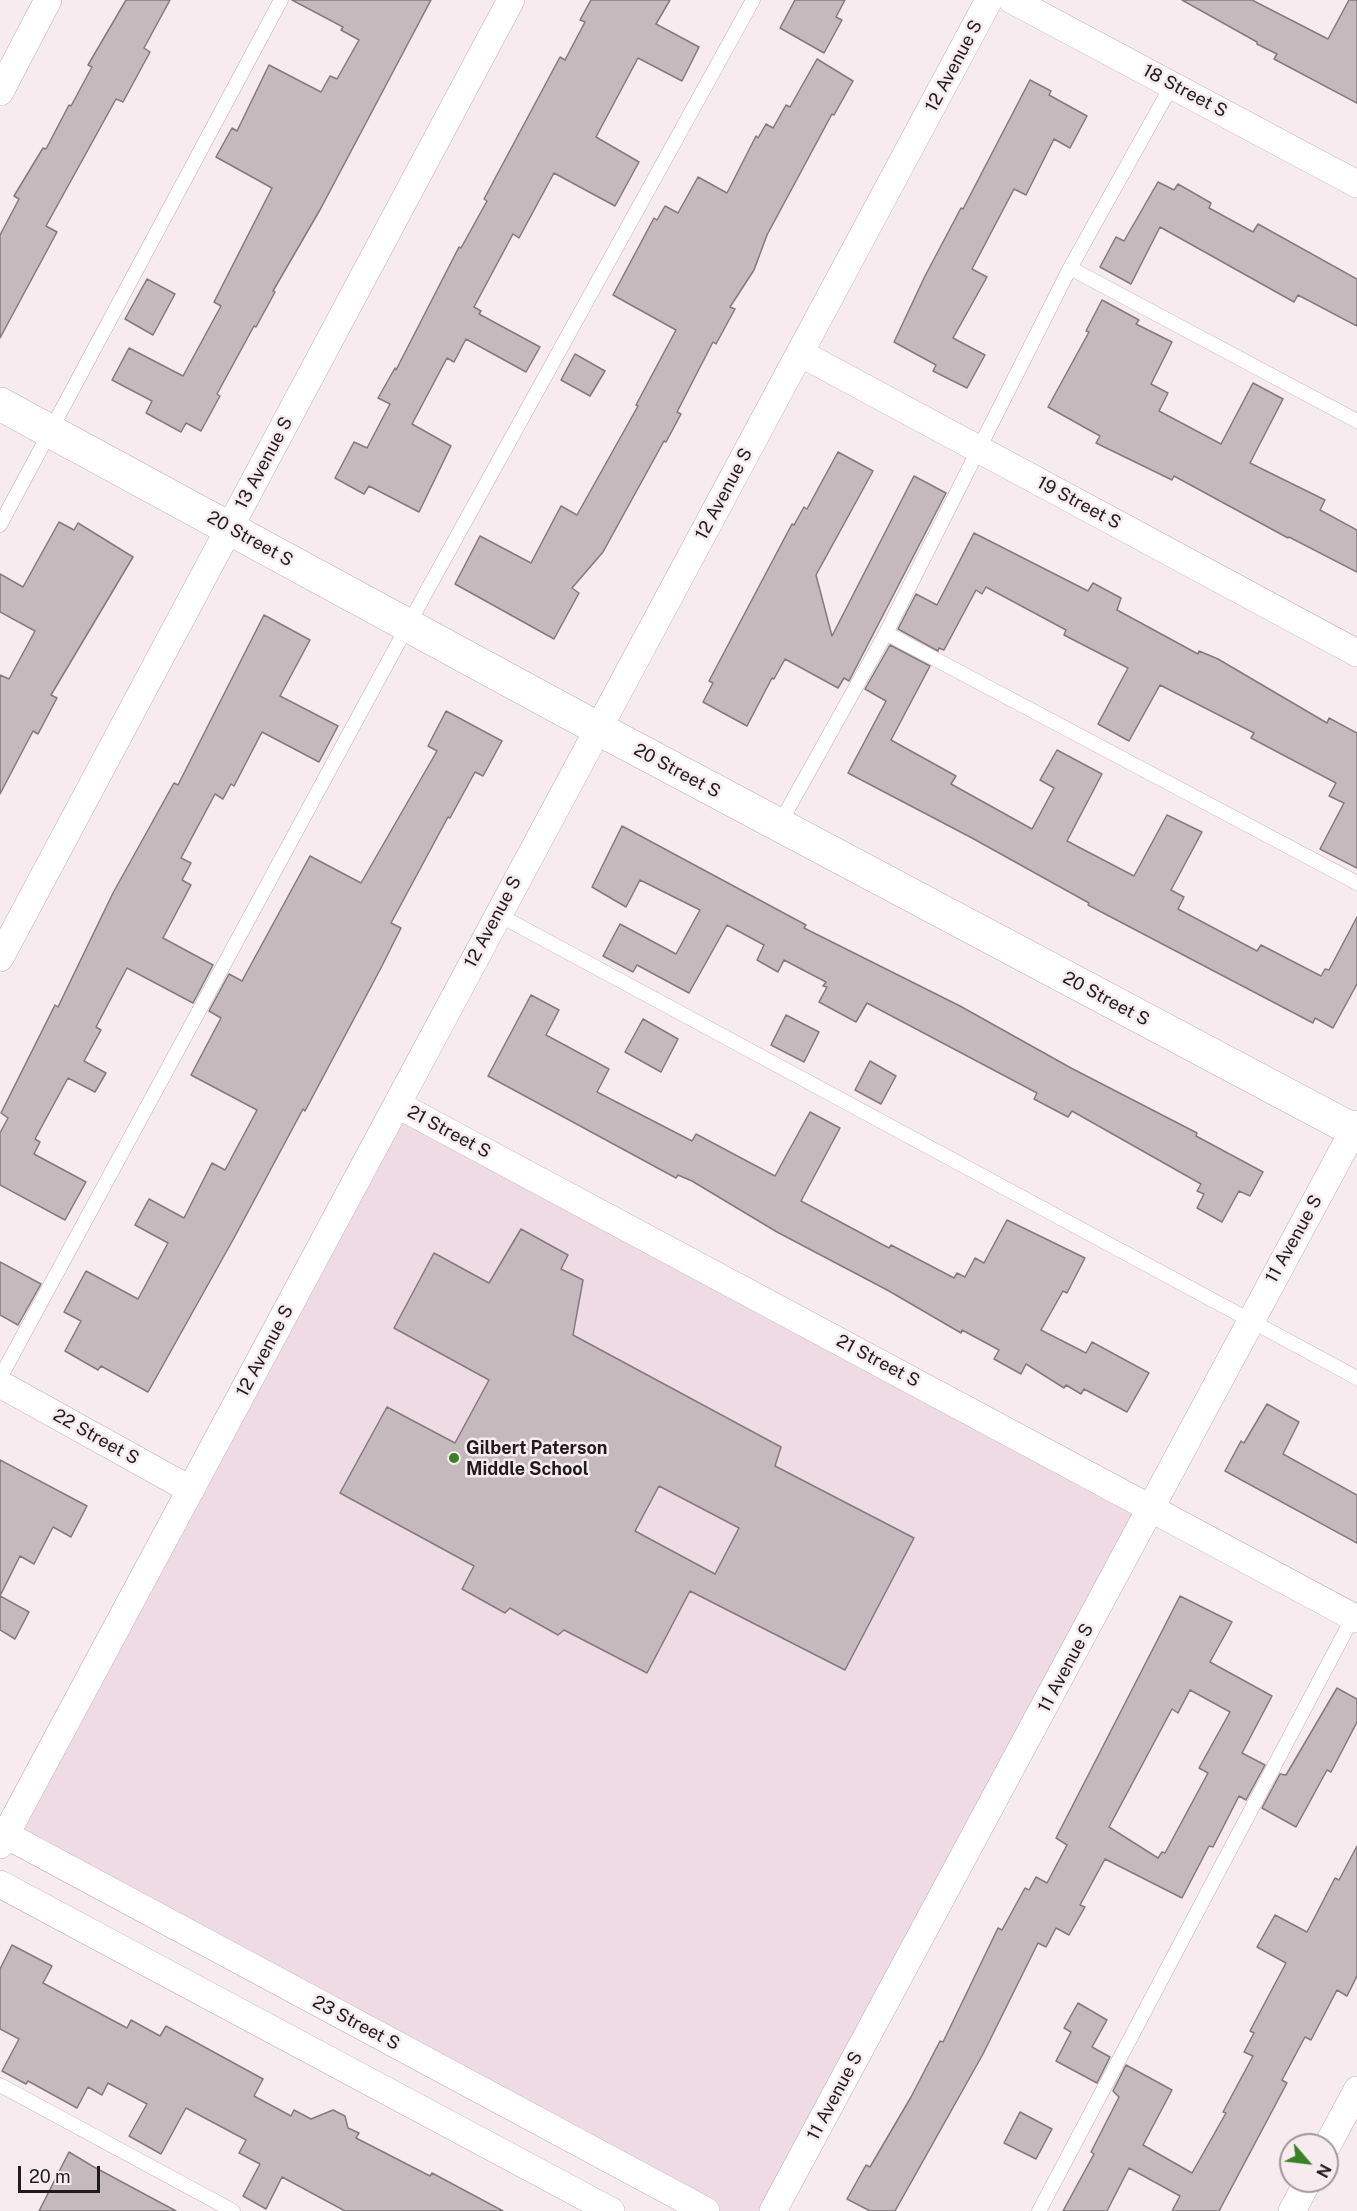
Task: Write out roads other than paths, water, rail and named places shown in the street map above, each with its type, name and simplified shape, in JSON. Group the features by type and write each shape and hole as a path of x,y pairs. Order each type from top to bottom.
{"street":[{"path":"0,92 48,0"},
{"name":"13 Avenue S","path":"0,958 511,0"},
{"name":"12 Avenue S","path":"3,1840 398,1105 497,914 989,0"},
{"name":"18 Street S","path":"1012,0 1357,184"},
{"name":"19 Street S","path":"800,353 1357,653"},
{"name":"20 Street S","path":"0,404 597,728 1356,1129"},
{"name":"21 Street S","path":"398,1105 1355,1618"},
{"name":"11 Avenue S","path":"773,2211 1153,1508 1250,1320 1356,1129"},
{"name":"22 Street S","path":"0,1384 191,1490"},
{"name":"23 Street S","path":"3,1840 706,2211"},
{"path":"0,1884 612,2211"},
{"path":"1334,2133 1357,2090"},
{"path":"1292,2211 1302,2193"}],"lane":[{"path":"0,525 281,0"},
{"path":"0,1378 408,625 753,0"},
{"path":"779,825 886,633 977,448 1070,268 1172,85"},
{"path":"1070,268 1357,421"},
{"path":"886,633 1357,883"},
{"path":"497,914 1357,1378"},
{"path":"1039,2211 1355,1618"},
{"path":"0,2085 233,2211"}],"place":[{"name":"Gilbert Paterson Middle School","path":"454,1458"}]}
